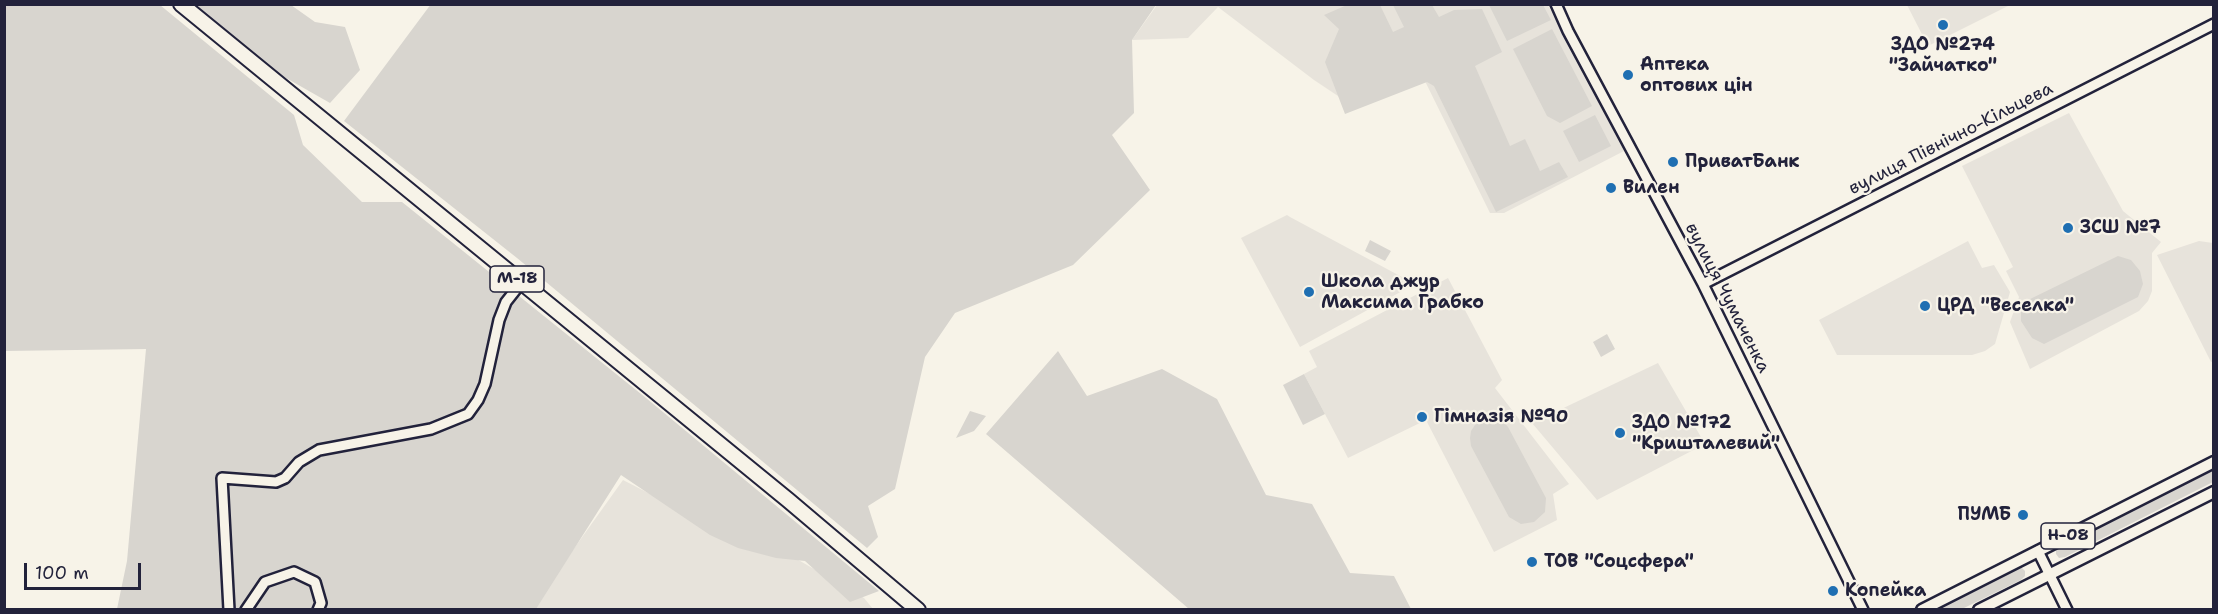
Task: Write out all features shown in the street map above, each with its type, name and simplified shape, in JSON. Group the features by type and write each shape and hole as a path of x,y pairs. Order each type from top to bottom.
{"highway":[{"name":"М-18","path":"181,4 918,609"}],"main road":[{"name":"Н-08","path":"1922,609 2214,462"},
{"name":"Н-08","path":"1979,609 2214,492"}],"street":[{"name":"вулиця Чумаченка","path":"1556,4 1568,31 1703,284 1863,609"},
{"name":"вулиця Північно-Кільцева","path":"1703,284 2214,24"},
{"path":"229,609 222,478 276,482 285,478 299,462 319,450 431,429 468,414 485,384 499,320 506,302 521,283"},
{"path":"2038,551 2067,609"},
{"path":"246,609 265,582 294,572 315,582 321,603 318,609"}],"shaded area":[{"path":"431,4 1156,5 1132,40 1134,113 1112,135 1150,190 1073,265 955,313 925,357 895,489 868,506 878,537 867,548 517,258 344,121"},
{"path":"4,5 160,5 294,115 303,145 362,202 402,202 646,398 879,591 850,602 805,561 776,558 738,548 710,535 621,475 536,609 117,609 127,561 146,349 5,351"},
{"path":"192,5 291,5 315,22 345,27 360,70 330,103 265,66"},
{"path":"1157,5 1548,5 1624,151 1504,213 1490,213 1420,71 1347,102 1314,80 1218,7 1188,38 1132,40"},
{"path":"1347,5 1380,5 1393,32 1404,27 1393,5 1432,5 1439,17 1454,10 1482,9 1502,52 1475,66 1510,146 1525,139 1540,171 1559,162 1568,177 1496,212 1434,86 1427,82 1345,114 1325,62 1339,29 1324,15"},
{"path":"1489,5 1543,5 1551,20 1507,41"},
{"name":"ЗДО №274 \"Зайчатко\"","path":"1907,5 2010,5 1928,46"},
{"path":"1552,29 1592,106 1560,123 1547,116 1513,49"},
{"name":"ЗСШ №7","path":"2069,113 2123,211 2161,242 2152,253 2152,291 2148,301 2139,311 2030,369 2010,322 2019,297 2006,271 2013,267 1962,166"},
{"path":"1595,115 1611,146 1579,162 1563,131"},
{"path":"1287,215 1415,284 1300,347 1241,238"},
{"path":"1370,240 1391,251 1385,261 1365,251"},
{"name":"ЦРД \"Веселка\"","path":"1968,241 1982,268 1994,265 2010,292 1995,344 1985,351 1972,355 1837,355 1819,320"},
{"path":"2199,241 2213,243 2214,361 2211,362 2157,255"},
{"path":"2118,256 2131,260 2140,271 2143,284 2138,297 2044,344 2032,338 2021,321 2021,308 2024,302"},
{"name":"Гімназія №90","path":"1448,278 1502,380 1495,388 1569,484 1553,494 1557,520 1494,552 1426,420 1348,458 1304,374 1317,367 1309,351"},
{"path":"1607,334 1615,349 1601,357 1593,342"},
{"path":"1058,351 1087,396 1162,369 1217,399 1266,495 1312,504 1350,573 1394,576 1411,609 1189,609 986,434"},
{"name":"ЗДО №172 \"Кришталевий\"","path":"1658,363 1705,444 1597,500 1532,423"},
{"path":"1304,374 1325,414 1303,425 1283,385"},
{"path":"970,411 986,416 974,431 956,438"},
{"path":"1488,418 1503,421 1508,427 1546,498 1545,512 1534,522 1521,524 1509,517 1471,446 1471,431 1475,425"},
{"path":"2213,467 2213,482 2065,557 2059,558 2056,554 2056,548"},
{"path":"623,480 730,535 757,536 864,598 873,609 530,610"},
{"path":"2016,567 2021,567 2025,571 2025,576 2021,580 1962,609 1932,610"}],"place":[{"name":"ЗДО №274 \"Зайчатко\"","path":"1943,25"},
{"name":"Аптека оптових цін","path":"1628,75"},
{"name":"ПриватБанк","path":"1673,162"},
{"name":"Вилен","path":"1611,188"},
{"name":"ЗСШ №7","path":"2068,228"},
{"name":"Школа джур Максима Грабко","path":"1309,292"},
{"name":"ЦРД \"Веселка\"","path":"1925,306"},
{"name":"Гімназія №90","path":"1422,417"},
{"name":"ЗДО №172 \"Кришталевий\"","path":"1620,433"},
{"name":"ПУМБ","path":"2023,515"},
{"name":"ТОВ \"Соцсфера\"","path":"1532,562"},
{"name":"Копейка","path":"1833,591"}]}
